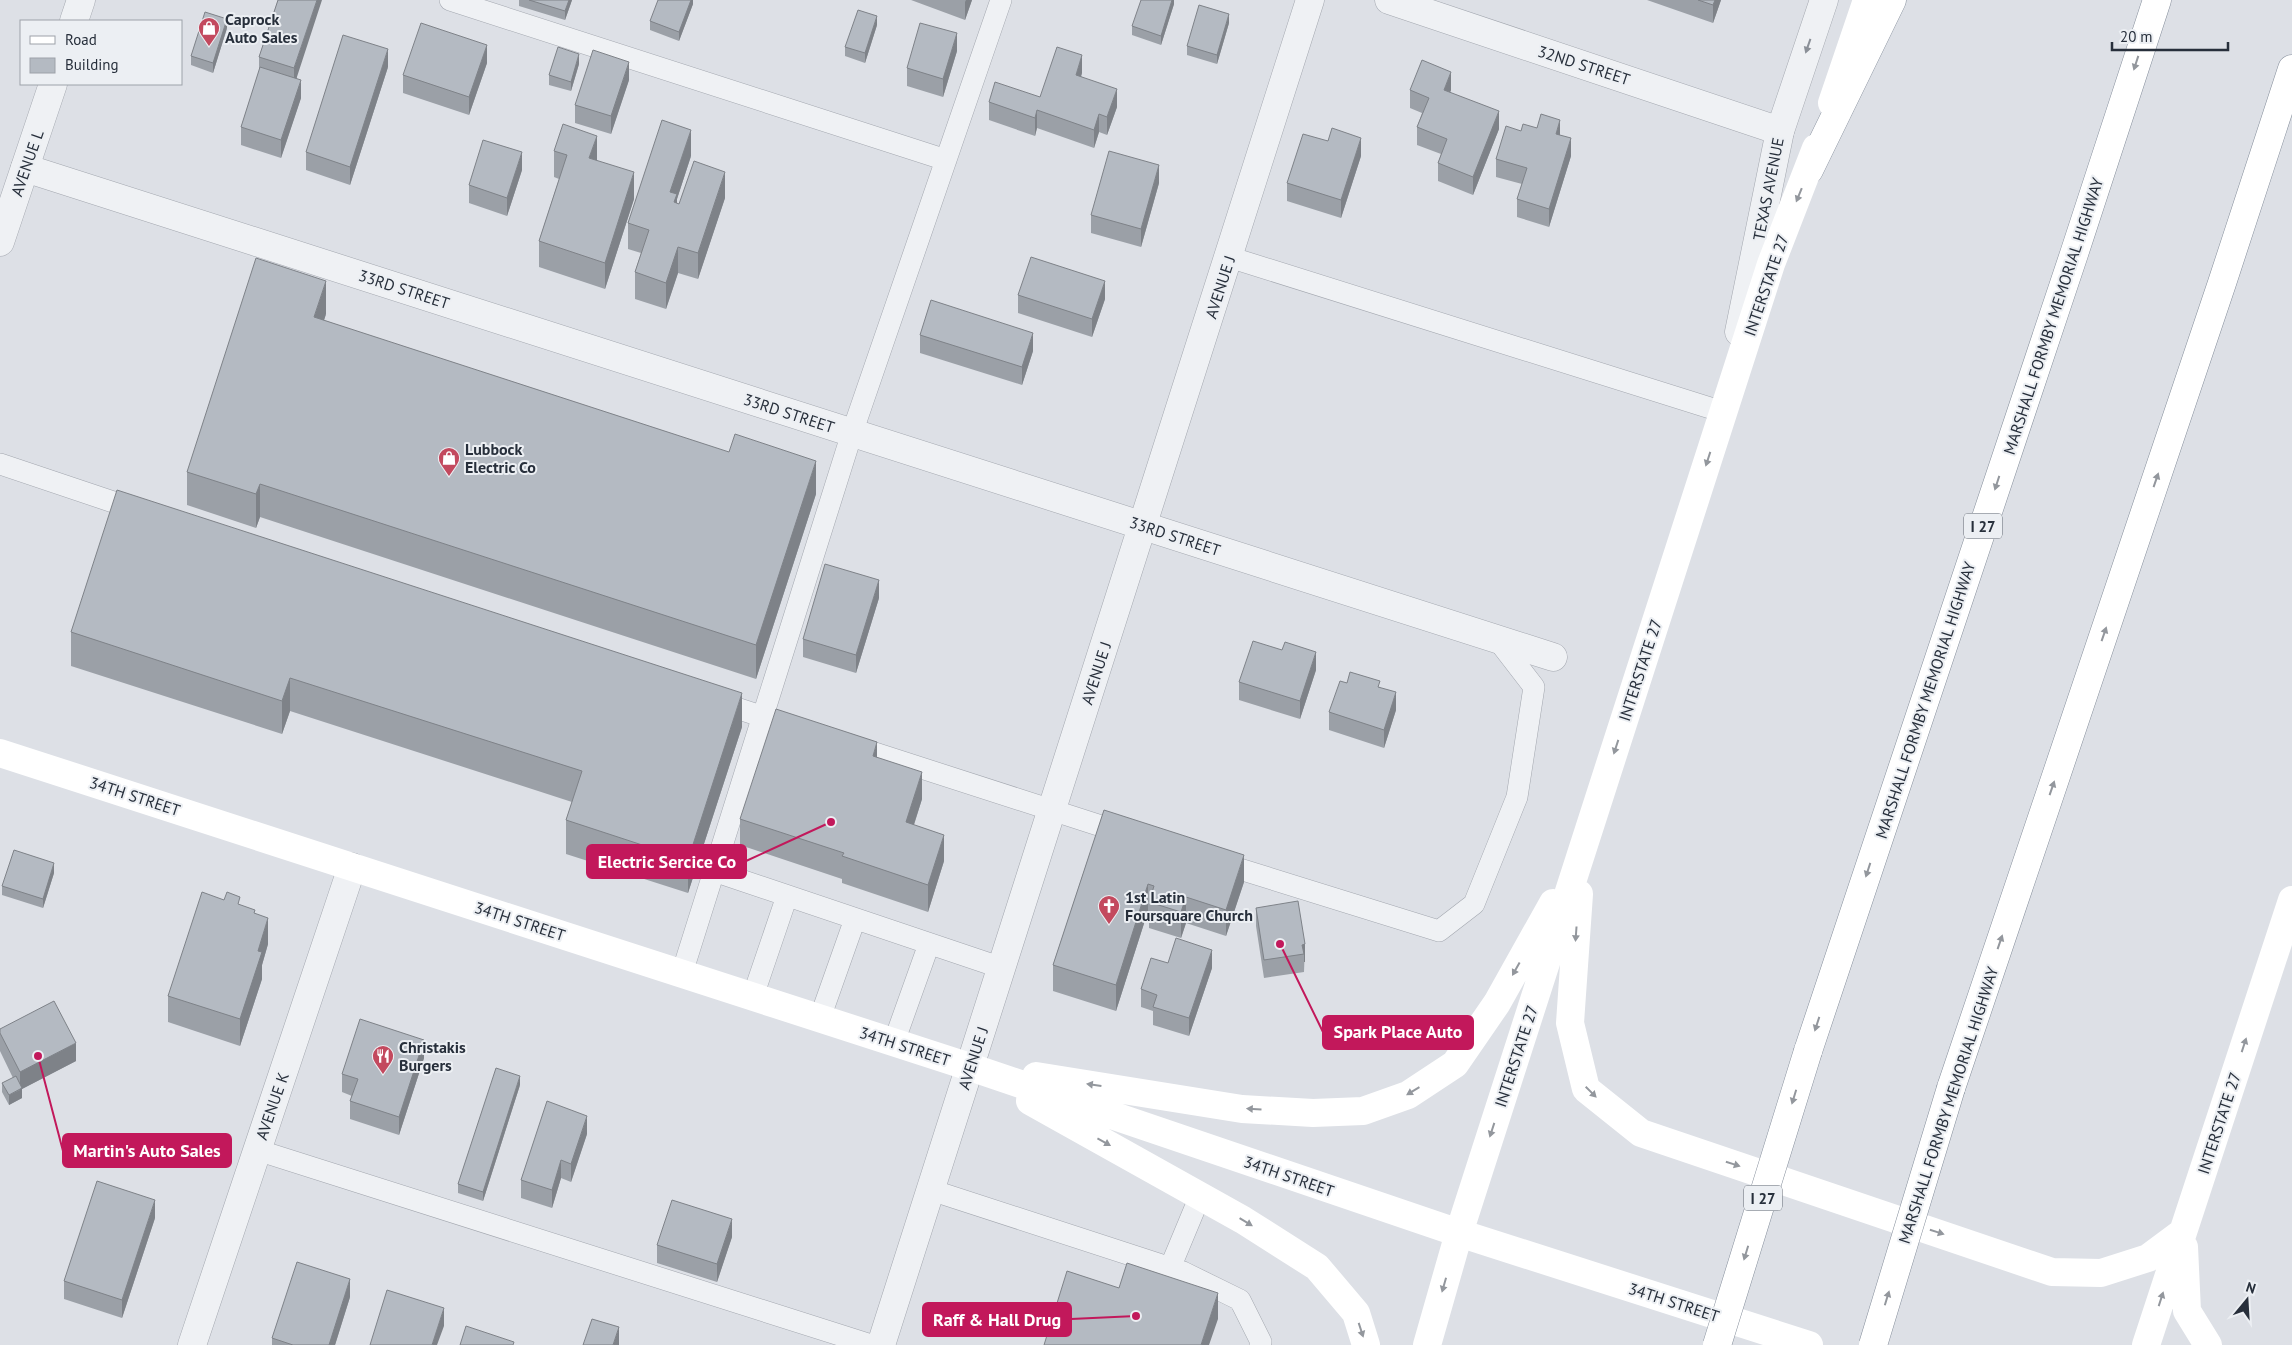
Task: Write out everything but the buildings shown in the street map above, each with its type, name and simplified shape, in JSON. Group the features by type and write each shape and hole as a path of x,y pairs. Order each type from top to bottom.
{"main road":[{"name":"INTERSTATE 27","path":"1427,1345 1459,1234 1771,264 1809,170 1867,0"},
{"path":"1809,170 1892,0"},
{"name":"MARSHALL FORMBY MEMORIAL HIGHWAY","path":"1718,1345 1808,1051 2071,264 2156,0"},
{"name":"MARSHALL FORMBY MEMORIAL HIGHWAY","path":"1873,1345 1951,1088 2222,283 2292,69"},
{"name":"34TH STREET","path":"0,752 970,1067 1459,1234 1809,1345"},
{"path":"970,1067 1148,1092 1242,1109 1314,1112 1363,1111 1408,1095 1455,1064 1497,1003 1582,850"},
{"path":"1582,850 1570,1023 1586,1088 1641,1133 2052,1272 2101,1273 2148,1258 2183,1232"},
{"name":"INTERSTATE 27","path":"2146,1345 2292,900"},
{"path":"970,1067 1243,1220 1317,1267 1356,1313 1366,1345"},
{"path":"2183,1232 2187,1312 2208,1345"}],"street":[{"path":"74,20 81,0"},
{"name":"AVENUE J","path":"881,1345 1310,0"},
{"name":"32ND STREET","path":"1389,0 1780,130"},
{"name":"TEXAS AVENUE","path":"1723,412 1780,130 1824,0"},
{"name":"AVENUE L","path":"0,242 53,85"},
{"name":"33RD STREET","path":"25,168 1554,657"},
{"name":"AVENUE K","path":"192,1345 352,867"}],"lane":[{"path":"450,0 946,160"},
{"path":"682,973 852,433 1001,0"},
{"path":"1229,257 1723,412"},
{"path":"0,464 160,517"},
{"path":"1194,855 1439,932 1474,904 1517,797 1534,687 1497,640"},
{"path":"696,695 1146,840"},
{"path":"714,871 1002,968"},
{"path":"753,996 787,896"},
{"path":"820,1018 856,918"},
{"path":"894,1042 929,944"},
{"path":"257,1150 871,1345"},
{"path":"931,1190 1170,1268 1240,1300 1261,1342 1260,1345"},
{"path":"1170,1268 1200,1196"}],"place":[{"name":"Caprock Auto Sales","path":"209,47"},
{"name":"Lubbock Electric Co","path":"449,477"},
{"name":"Electric Sercice Co","path":"831,822"},
{"name":"1st Latin Foursquare Church","path":"1109,925"},
{"name":"Spark Place Auto","path":"1280,944"},
{"name":"Martin's Auto Sales","path":"38,1056"},
{"name":"Christakis Burgers","path":"383,1075"},
{"name":"Raff & Hall Drug","path":"1136,1316"}]}
